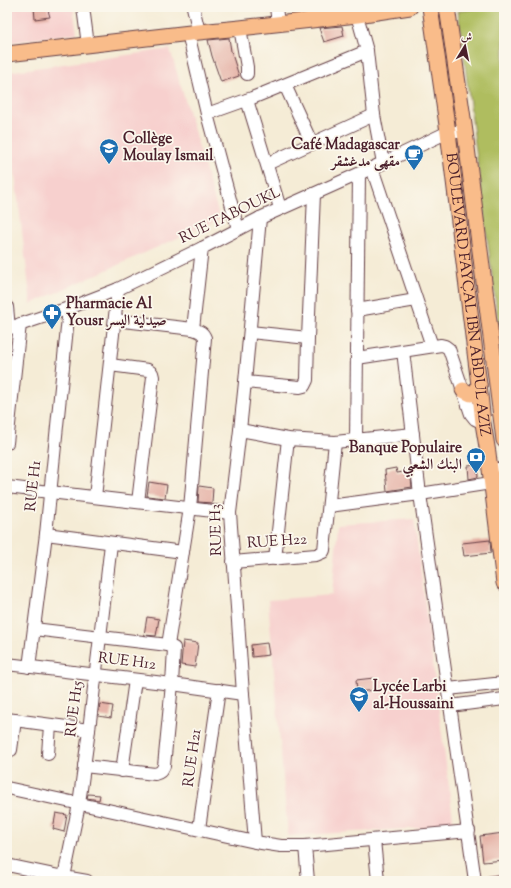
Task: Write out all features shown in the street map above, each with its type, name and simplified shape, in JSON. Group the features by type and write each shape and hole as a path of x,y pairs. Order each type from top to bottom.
{"main road":[{"path":"7,54 194,32 278,24 356,11 410,7"},
{"name":"BOULEVARD FAYÇAL IBN ABDUL AZIZ","path":"430,7 448,132 483,423 495,473 504,583"},
{"name":"BOULEVARD FAYÇAL IBN ABDUL AZIZ","path":"447,7 465,132 504,440"},
{"path":"463,390 471,394 475,393 477,392 479,385"}],"street":[{"path":"82,7 88,45"},
{"path":"193,7 194,32 207,114 238,229"},
{"path":"276,7 278,24"},
{"path":"356,11 367,51 378,165 416,300 432,346"},
{"path":"240,28 247,74"},
{"path":"207,114 247,100 367,51"},
{"path":"286,84 312,144"},
{"path":"247,100 280,208"},
{"path":"267,164 374,115"},
{"name":"RUE TABOUKL","path":"12,327 69,308 118,289 280,208 314,194 448,132 465,132"},
{"path":"356,440 358,174"},
{"path":"245,382 300,387 304,386 307,380 314,194"},
{"name":"RUE H3","path":"255,842 230,513 245,382 260,218"},
{"path":"193,329 202,248"},
{"path":"95,497 118,289"},
{"path":"357,310 416,300"},
{"path":"7,307 12,327 7,443"},
{"name":"RUE H1","path":"29,667 46,534 69,308"},
{"path":"115,320 193,329 200,331 205,338 190,508 168,645"},
{"path":"250,332 308,338"},
{"path":"357,358 432,346 445,346 449,350 471,414 483,423"},
{"path":"403,351 420,494 475,881"},
{"path":"110,365 148,370 152,373 153,377 138,502"},
{"path":"240,430 288,439 335,442 413,434"},
{"path":"275,559 288,439"},
{"path":"335,442 329,506 420,494 495,473"},
{"path":"7,487 230,513"},
{"name":"RUE H22","path":"233,562 316,555 323,552 329,506"},
{"path":"46,534 111,544 183,552"},
{"name":"RUE H15","path":"64,877 79,804 111,544"},
{"path":"34,628 168,645 172,646 174,650 163,770 160,773 155,774 84,766"},
{"name":"RUE H12","path":"7,664 243,694"},
{"path":"122,771 135,680"},
{"path":"448,689 504,683"},
{"name":"RUE H21","path":"199,830 219,690"},
{"path":"450,706 504,699"},
{"path":"11,750 11,720 89,730"},
{"path":"48,754 50,725"},
{"path":"7,788 255,842 281,846 305,846 469,831"},
{"path":"374,840 378,881"},
{"path":"305,846 308,881"},
{"path":"7,865 87,881"}],"shaded area":[{"path":"7,7 73,7 77,33 7,43"},
{"name":"Collège Moulay Ismail","path":"170,49 220,219 31,304 7,110 7,72"},
{"name":"Lycée Larbi al-Houssaini","path":"414,519 454,826 288,836 268,600 332,595 338,524"}],"green space":[{"path":"504,7 504,368 458,11"}],"building":[{"path":"34,7 47,7 50,17 35,19"},
{"path":"342,26 344,36 324,42 319,28"},
{"path":"229,38 231,51 239,76 221,82 208,40"},
{"path":"477,465 478,477 469,479 468,466"},
{"path":"396,468 397,473 410,471 412,487 387,491 385,470"},
{"path":"149,482 167,485 165,498 147,496"},
{"path":"199,486 213,488 212,503 198,502"},
{"path":"490,540 491,553 464,556 462,543"},
{"path":"147,617 159,619 156,636 144,635"},
{"path":"183,641 198,643 195,667 181,665"},
{"path":"267,643 269,655 252,657 251,645"},
{"path":"374,678 375,690 357,692 356,680"},
{"path":"100,704 113,706 111,718 98,716"},
{"path":"88,794 100,795 99,800 87,798"},
{"path":"56,813 67,815 64,832 53,829"},
{"path":"504,833 504,860 483,862 480,836"},
{"path":"504,874 504,881 483,881 483,877"}],"place":[{"name":"Collège Moulay Ismail","path":"109,165"},
{"name":"Café Madagascar مقهى مدغشقر","path":"414,171"},
{"name":"Pharmacie Al Yousr صيدلية اليسر","path":"52,330"},
{"name":"Banque Populaire البنك الشعبي","path":"476,474"},
{"name":"Lycée Larbi al-Houssaini","path":"359,713"}]}
